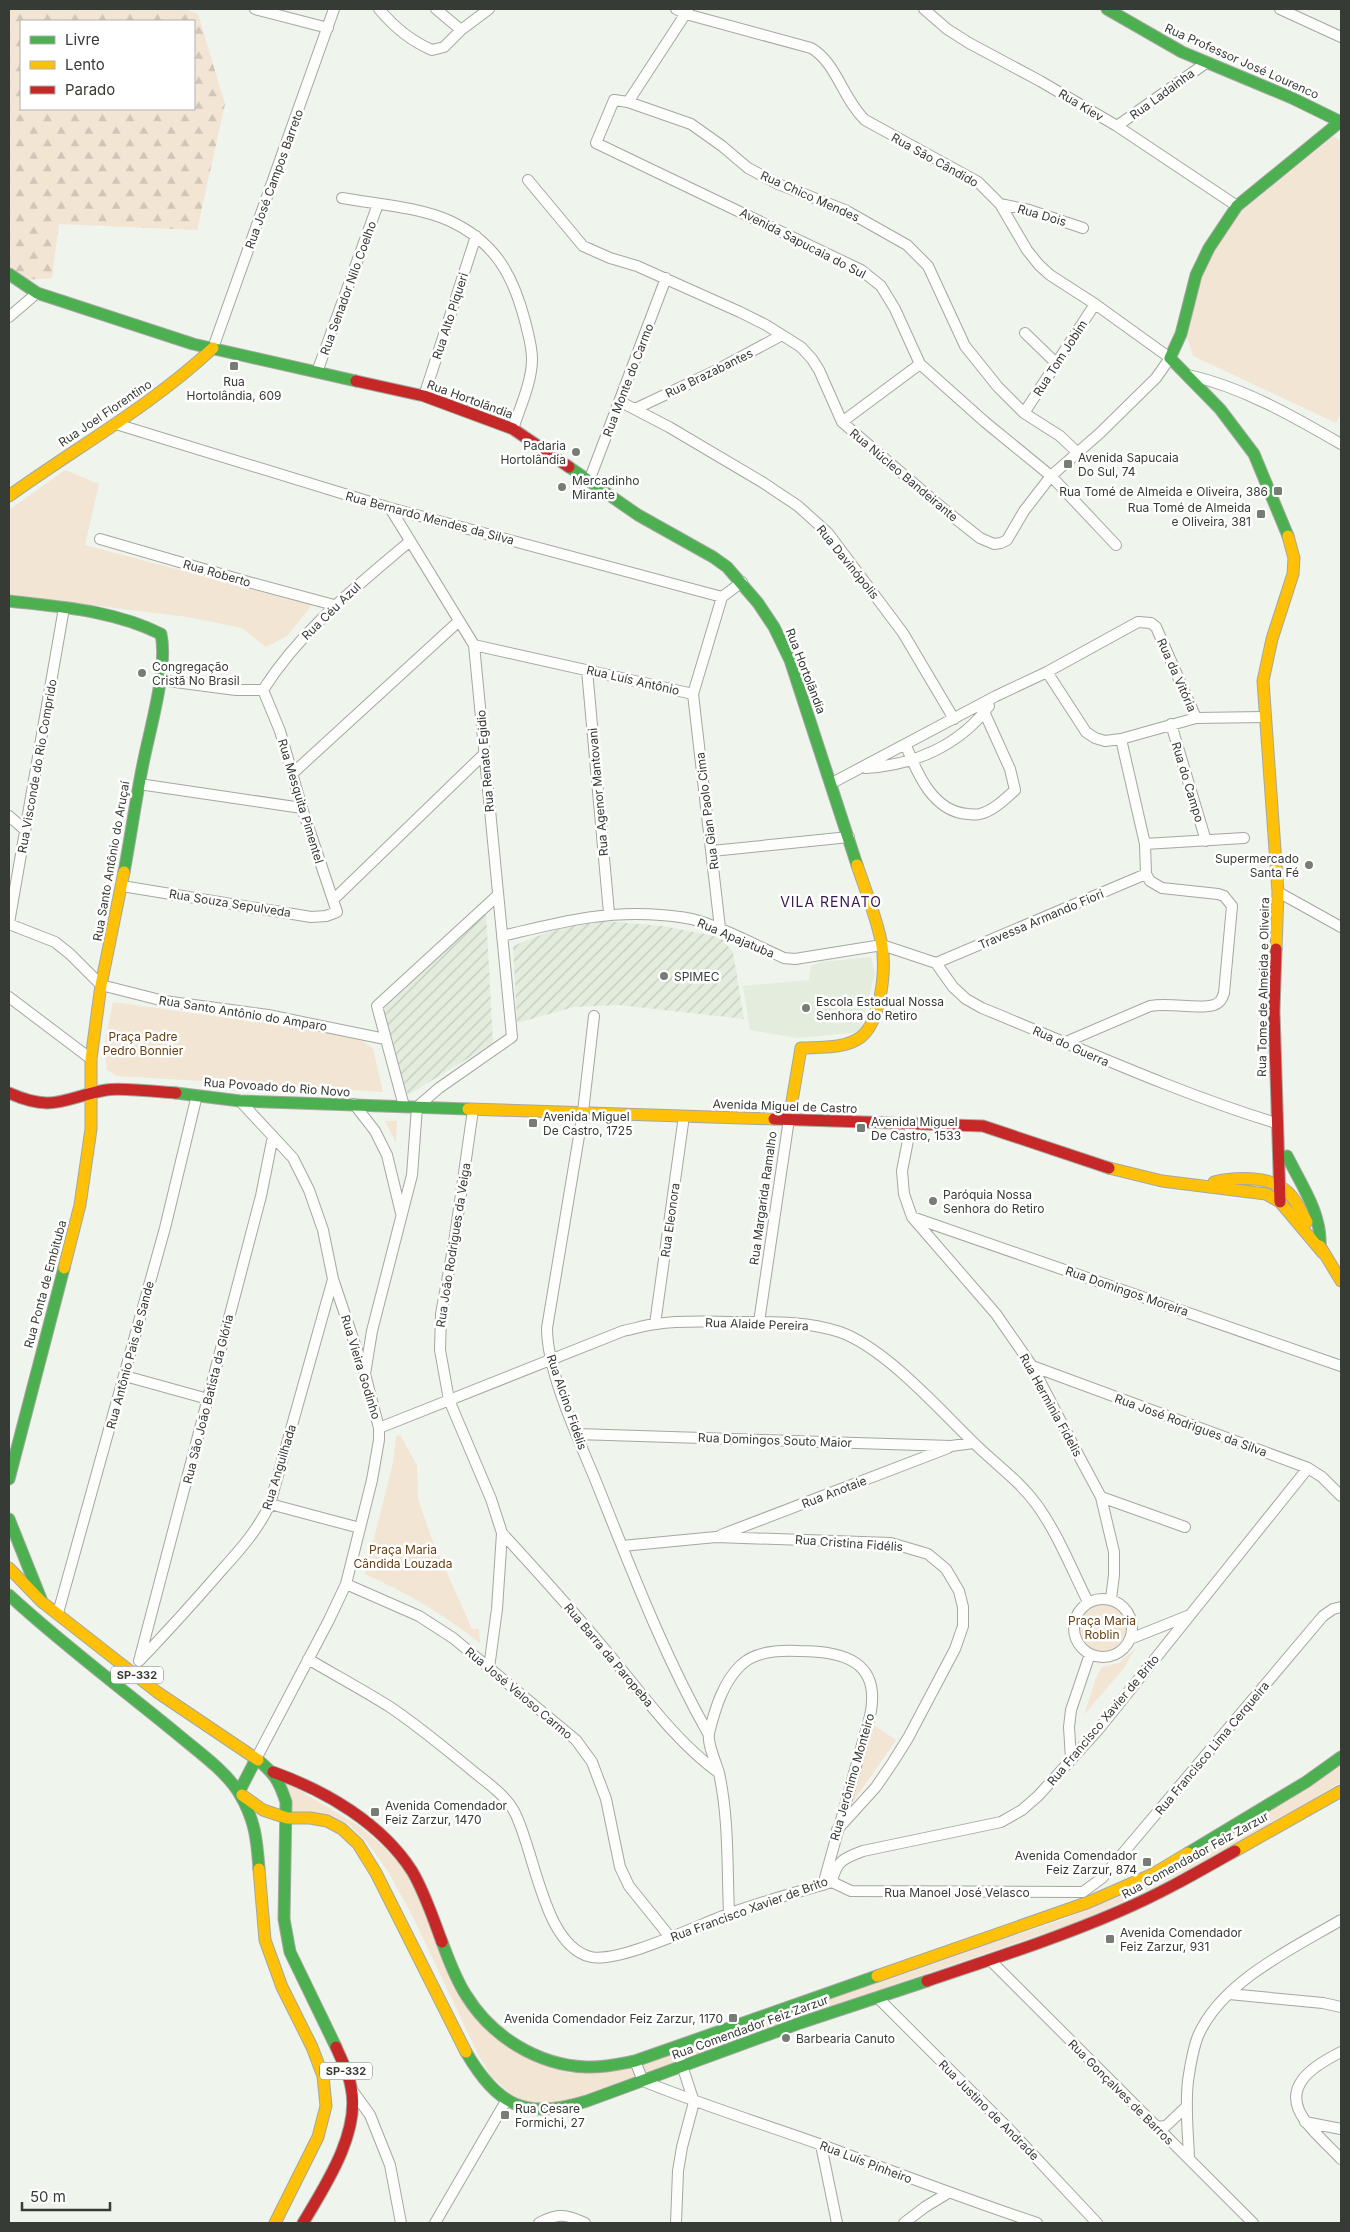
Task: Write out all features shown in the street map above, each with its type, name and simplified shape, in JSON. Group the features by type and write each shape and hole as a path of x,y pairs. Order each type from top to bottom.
{"street":[{"path":"255,9 328,28"},
{"name":"Rua José Campos Barreto","path":"213,348 334,9"},
{"path":"379,9 390,22 408,36 432,50 444,47 461,30 489,9"},
{"path":"436,9 461,30"},
{"name":"Rua São Cândido","path":"676,9 811,48 819,53 826,60 855,110 865,120 978,182 1000,204 1026,250 1038,265 1050,275 1096,304 1170,358"},
{"name":"Rua Kiev","path":"924,9 947,29 969,43 1040,81 1117,126 1237,206"},
{"name":"Rua Professor José Lourenco","path":"1107,9 1136,28 1206,63 1287,95 1341,122"},
{"path":"1280,9 1341,37"},
{"path":"628,102 687,11"},
{"name":"Rua Ladainha","path":"1117,126 1206,63"},
{"name":"Avenida Sapucaia do Sul","path":"628,102 614,100 596,143 862,270 881,286 895,309 920,364 978,416 1051,476 1116,545"},
{"name":"Rua Chico Mendes","path":"628,102 691,124 722,146 748,168 778,184 845,210 907,244 928,266 965,346 998,387 1024,412 1060,436 1079,454"},
{"path":"1170,358 1180,334 1196,276 1209,248 1237,206 1341,122"},
{"name":"Rua Núcleo Bandeirante","path":"528,180 584,246 666,278 740,312 801,347 812,359 826,383 842,422 946,511 980,538 994,544 1001,544 1007,540 1024,511 1051,476 1079,454 1156,378 1170,358"},
{"path":"342,198 427,213 450,221 476,236 492,250 504,266 518,296 530,342 532,360 527,385 513,429"},
{"name":"Rua Senador Nilo Coelho","path":"317,372 378,204"},
{"name":"Rua Dois","path":"1000,204 1029,210 1083,228"},
{"name":"Rua Alto Piqueri","path":"424,396 476,236"},
{"name":"Rua Hortolãndia","path":"9,274 37,293 213,348 424,396 513,429 638,515 713,557 742,582 774,627 790,660 832,783 882,945 883,967 881,988 869,1030 862,1037 853,1041 801,1048"},
{"name":"Rua Monte do Carmo","path":"589,481 621,402 666,278"},
{"path":"9,317 37,293"},
{"name":"Rua Tom Jobim","path":"1024,412 1096,304"},
{"path":"1025,333 1057,364"},
{"name":"Rua Brazabantes","path":"635,410 713,372 782,335"},
{"name":"Rua Joel Florentino","path":"9,496 116,424 194,367 213,348"},
{"name":"Rua Tome de Almeida e Oliveira","path":"1170,358 1188,375 1241,435 1254,454 1289,540 1294,558 1293,574 1266,663 1263,681 1264,717 1271,775 1278,892 1274,1011 1276,1123 1280,1202"},
{"path":"842,422 920,364"},
{"path":"1188,375 1225,385 1275,408 1341,444"},
{"name":"Rua Davinópolis","path":"621,402 762,482 798,506 828,534 903,633 954,719"},
{"name":"Rua Bernardo Mendes da Silva","path":"116,424 390,508 722,597"},
{"name":"Rua Renato Egidio","path":"390,508 409,542 474,645 512,1037 439,1088 417,1107"},
{"name":"Rua Roberto","path":"100,539 334,605"},
{"name":"Rua Céu Azul","path":"263,690 288,655 334,605 409,542"},
{"path":"722,597 742,582"},
{"name":"Rua Luís Antônio","path":"474,645 692,694 722,597"},
{"path":"9,601 64,608"},
{"name":"Rua Santo Antônio do Aruçaí","path":"64,608 123,617 143,624 161,634 163,643 160,680 139,784 122,886 101,986 91,1059 92,1093"},
{"name":"Rua Visconde do Rio Comprido","path":"9,924 64,608"},
{"path":"293,773 459,621"},
{"name":"Rua da Vitória","path":"862,769 887,767 912,761 952,741 970,727 983,708 996,696 1047,672 1138,622 1151,623 1156,627 1196,718 1264,717"},
{"name":"Rua Agenor Mantovani","path":"587,670 609,913"},
{"path":"1047,672 1086,732 1095,738 1106,741 1121,739 1145,844 1146,874 1150,881 1162,888 1218,894 1230,901 1232,906 1222,999 1216,1004 1206,1006 1165,1003 1150,1006 1066,1042"},
{"path":"160,680 236,690 263,690"},
{"name":"Rua Mesquita Pimentel","path":"263,690 280,731 302,808 337,912"},
{"name":"Rua Gian Paolo Cima","path":"692,694 720,928"},
{"path":"906,746 925,785 940,804 961,814 979,814 1000,803 1014,790 1010,769 983,708"},
{"name":"Rua da Vitória","path":"832,783 906,746 954,719 983,708"},
{"name":"Rua do Campo","path":"1121,739 1196,718"},
{"name":"Rua do Campo","path":"1171,724 1206,841"},
{"path":"333,900 484,754"},
{"path":"139,784 302,808"},
{"path":"9,816 25,830"},
{"path":"712,850 849,837"},
{"path":"1145,844 1244,838"},
{"name":"Travessa Armando Fiori","path":"936,963 1146,874"},
{"name":"Rua Souza Sepulveda","path":"122,886 311,917 326,916 337,912"},
{"path":"1278,892 1341,927"},
{"path":"404,1106 384,1039 377,1006 498,895"},
{"name":"Rua Apajatuba","path":"502,936 583,916 609,913 646,913 682,916 720,928 784,958 795,960 882,945"},
{"path":"9,924 54,942 70,954 101,986"},
{"path":"882,945 936,963"},
{"name":"Rua do Guerra","path":"936,963 952,987 966,999 982,1008 1168,1086 1215,1104 1276,1123"},
{"name":"Rua Santo Antônio do Amparo","path":"101,986 164,1001 268,1015 384,1039"},
{"path":"9,997 91,1059"},
{"name":"Rua Alcino Fidélis","path":"594,1016 583,1112 547,1328 551,1360 577,1434 622,1546 682,1688 709,1736"},
{"name":"Rua Margarida Ramalho","path":"760,1322 801,1048"},
{"name":"Rua Povoado do Rio Novo","path":"9,1093 29,1102 44,1104 108,1089 198,1095 240,1101 354,1104 375,1131 387,1154 401,1214"},
{"name":"Rua Ponta de Embituba","path":"9,1479 80,1205 90,1136 92,1093"},
{"name":"Rua Antônio Pais de Sande","path":"58,1613 168,1218 198,1095"},
{"name":"Rua Vieira Godinho","path":"240,1101 292,1158 309,1190 323,1230 333,1279 365,1374 379,1428 379,1440 372,1480 346,1584 256,1758"},
{"name":"Avenida Miguel de Castro","path":"354,1104 474,1110 983,1126 1124,1173 1162,1181 1258,1192 1280,1202 1291,1213 1307,1236 1322,1250"},
{"name":"Rua Povoado do Rio Novo","path":"365,1374 372,1331 412,1175 417,1107"},
{"name":"Rua João Rodrigues da Veiga","path":"474,1110 454,1243 440,1314 440,1350 449,1400 491,1500 502,1533 497,1609 489,1668"},
{"name":"Rua Eleonora","path":"655,1324 684,1116"},
{"name":"Rua Tome de Almeida e Oliveira","path":"1276,1123 1287,1156 1293,1197 1291,1213"},
{"name":"Rua Herminia Fidelis","path":"911,1125 902,1171 904,1194 912,1217 996,1314 1032,1366 1101,1498 1114,1552 1111,1599"},
{"name":"Rua São João Batista da Glória","path":"139,1661 261,1196 273,1136"},
{"path":"1287,1156 1317,1217 1321,1231 1322,1250"},
{"name":"Avenida Miguel de Castro","path":"1206,1185 1222,1180 1263,1180 1280,1185 1293,1197 1341,1281"},
{"name":"Rua Domingos Moreira","path":"912,1217 1341,1366"},
{"name":"Rua Anguilhada","path":"132,1671 259,1526 270,1504 333,1279"},
{"name":"Rua Alaide Pereira","path":"379,1428 623,1331 655,1324 760,1322 804,1324 841,1333 872,1350 900,1373 954,1422 973,1443 1020,1484 1038,1506 1051,1528 1088,1602"},
{"name":"Rua José Rodrigues da Silva","path":"1032,1366 1308,1468 1328,1482 1341,1496"},
{"path":"125,1376 208,1399"},
{"name":"Rua Domingos Souto Maior","path":"577,1434 951,1446 973,1443"},
{"name":"Rua Anotaie","path":"716,1537 951,1446"},
{"name":"Rua Francisco Xavier de Brito","path":"308,1660 409,1720 499,1792 513,1809 523,1830 551,1919 559,1934 570,1946 591,1956 614,1956 729,1914 827,1883 838,1864 855,1854 1000,1822 1022,1810 1038,1796 1071,1759 1308,1468"},
{"path":"1101,1498 1185,1527"},
{"path":"270,1504 360,1528"},
{"path":"9,1519 42,1602"},
{"name":"Rua Barra da Paropeba","path":"502,1533 574,1612 675,1735 696,1757 719,1774"},
{"name":"Rua Cristina Fidélis","path":"622,1546 716,1537 891,1543 928,1554 946,1569 959,1591 963,1607 963,1626 955,1649 908,1738 893,1762 876,1787 837,1830"},
{"name":"SP-332","path":"9,1568 42,1602 157,1692 256,1758 273,1772 283,1790 287,1818 284,1871 286,1938 290,1952 338,2049 352,2090 349,2128 341,2151 329,2177 303,2223"},
{"name":"Rua José Veloso Carmo","path":"346,1584 418,1616 453,1638 576,1740 592,1762 606,1799 620,1867 629,1886 670,1937"},
{"name":"SP-332","path":"9,1595 43,1627 115,1683 215,1766 239,1792 256,1830 265,1940 282,1987 312,2047 323,2076 326,2106 318,2137 275,2223"},
{"path":"1101,1598 1111,1599 1127,1611 1132,1629 1130,1639 1117,1654 1099,1657 1082,1649 1076,1641 1073,1632 1074,1622 1077,1613 1088,1602 1101,1598"},
{"name":"Rua Francisco Lima Cerqueira","path":"1086,1897 1323,1616 1333,1609 1341,1607"},
{"path":"1130,1639 1190,1615"},
{"name":"Rua Jerônimo Monteiro","path":"709,1736 722,1692 732,1675 742,1663 761,1654 786,1650 836,1653 855,1662 867,1675 873,1702 837,1830 827,1883"},
{"path":"1071,1759 1069,1727 1072,1710 1090,1654"},
{"path":"709,1736 724,1801 729,1914"},
{"name":"Rua Comendador Feiz Zarzur","path":"273,1772 295,1779 348,1810 384,1838 406,1864 426,1901 458,1979 469,1999 505,2039 530,2054 557,2063 585,2067 635,2061 1153,1874 1306,1782 1341,1757"},
{"path":"239,1792 256,1758"},
{"name":"Rua Comendador Feiz Zarzur","path":"239,1792 254,1806 268,1812 287,1818 320,1819 331,1822 351,1837 366,1854 440,1997 460,2041 486,2080 506,2101 528,2110 551,2111 587,2102 800,2023 990,1960 1128,1908 1183,1880 1341,1791"},
{"path":"338,1828 348,1810"},
{"name":"Rua Manoel José Velasco","path":"827,1883 851,1891 1086,1897"},
{"path":"1189,2157 1188,2080 1198,2037 1220,2002 1276,1958 1341,1920"},
{"name":"Rua Gonçalves de Barros","path":"990,1960 1253,2223"},
{"path":"1229,1994 1323,2002 1341,2007"},
{"name":"Rua Justino de Andrade","path":"878,1998 1008,2128 1091,2221"},
{"path":"676,2047 694,2102 679,2163 676,2223"},
{"path":"1341,2052 1320,2062 1304,2076 1297,2092 1297,2107 1305,2122 1341,2159"},
{"path":"635,2061 643,2080"},
{"name":"Rua Luís Pinheiro","path":"643,2080 694,2102 821,2145 948,2193 1037,2223"},
{"path":"352,2090 370,2115 390,2165 400,2223"},
{"path":"435,2223 506,2101"},
{"path":"1156,2127 1166,2126 1173,2122 1187,2106"},
{"path":"1305,2122 1341,2129"},
{"path":"821,2145 837,2223"},
{"path":"904,2223 948,2193"},
{"path":"540,2223 554,2216 566,2216 584,2223"}],"shaded area":[{"path":"486,912 493,1043 408,1095 380,1011"},
{"name":"SPIMEC","path":"593,920 663,926 720,937 733,952 744,1019 620,1005 574,1007 517,1023 513,946 548,932"},
{"name":"Escola Estadual Nossa Senhora do Retiro","path":"871,957 875,973 860,1032 798,1038 750,1030 743,986 809,980 811,966 822,962"}],"green space":[{"path":"9,9 185,9 198,14 225,104 197,230 59,224 52,278 9,281"},
{"path":"1334,136 1341,141 1341,413 1336,423 1193,356 1187,337 1202,275 1219,237 1238,214"},
{"path":"65,470 99,484 85,545 312,605 287,636 266,647 242,628 188,617 9,595 9,510"},
{"name":"Praça Padre Pedro Bonnier","path":"113,1002 336,1033 363,1041 373,1049 383,1092 117,1076 107,1070 104,1047"},
{"path":"385,1121 397,1121 396,1143"},
{"name":"Praça Maria Cândida Louzada","path":"400,1435 417,1465 418,1499 433,1542 472,1629 479,1629 480,1643 424,1605 395,1588 365,1574 393,1463 396,1436"},
{"name":"Praça Maria Roblin","path":"1102,1603 1111,1605 1119,1610 1124,1618 1126,1627 1124,1636 1119,1644 1111,1649 1102,1651 1093,1649 1085,1644 1080,1636 1078,1627 1080,1618 1085,1610 1093,1605"},
{"path":"1135,1649 1123,1669 1084,1715 1096,1678 1102,1667 1119,1663"},
{"path":"871,1723 896,1740 841,1819"},
{"path":"1341,1761 1341,1782 1242,1843 1135,1896 1080,1921 831,2006 691,2058 688,2049 815,2001 1067,1918 1146,1882"},
{"path":"282,1780 359,1826 383,1846 408,1874 463,1999 536,2063 570,2073 607,2071 632,2067 636,2078 607,2091 541,2107 513,2096 491,2076 477,2052 413,1917 389,1873 367,1842 348,1824 333,1818 293,1813"},
{"path":"673,2053 679,2062 646,2075 641,2063"}],"traffic: fast":[{"path":"1107,9 1182,52 1292,98 1341,122"},
{"path":"1288,536 1254,454 1220,409 1170,358 1181,334 1196,275 1209,248 1237,206 1341,121"},
{"path":"9,274 37,293 193,344 356,381"},
{"path":"569,467 638,515 713,557 727,567 758,603 774,627 790,660 857,865"},
{"path":"9,601 106,615 143,626 161,634 163,647 161,679 141,773 124,872"},
{"path":"176,1093 240,1101 468,1109"},
{"path":"1287,1156 1310,1200 1318,1222 1320,1246"},
{"path":"9,1479 64,1268"},
{"path":"9,1519 41,1599"},
{"path":"9,1595 70,1648 219,1769 239,1793 249,1812 256,1839 259,1869"},
{"path":"1188,1853 1306,1782 1341,1757"},
{"path":"239,1792 256,1759"},
{"path":"258,1760 276,1778 286,1802 284,1919 290,1952 336,2047"},
{"path":"442,1942 455,1976 476,2010 488,2023 517,2046 533,2054 550,2061 586,2067 635,2061 877,1976"},
{"path":"466,2052 490,2086 503,2097 516,2104 531,2108 566,2107 800,2023 927,1981"}],"traffic: slow":[{"path":"9,496 165,389 213,348"},
{"path":"1276,949 1278,892 1263,681 1272,639 1293,574 1294,558 1288,536"},
{"path":"789,1119 801,1048 832,1047 855,1041 868,1029 877,1008 882,981 882,946 857,865"},
{"path":"64,1268 80,1205 91,1129 91,1059 101,985 124,872"},
{"path":"468,1109 774,1119"},
{"path":"1109,1168 1162,1181 1266,1194 1280,1202 1323,1253"},
{"path":"1214,1182 1231,1179 1250,1179 1277,1185 1291,1196 1307,1222"},
{"path":"1320,1246 1341,1281"},
{"path":"9,1568 42,1602 157,1692 258,1760"},
{"path":"1235,1851 1341,1791"},
{"path":"242,1795 263,1810 287,1818"},
{"path":"287,1818 310,1818 327,1821 342,1829 358,1844 376,1873 466,2052"},
{"path":"877,1976 1089,1902 1153,1874 1188,1853"},
{"path":"259,1869 265,1940 282,1987 312,2047 323,2076 326,2106 318,2137 275,2223"}],"traffic: jam":[{"path":"356,381 424,396 513,429 569,467"},
{"path":"1276,949 1274,1011 1280,1202"},
{"path":"9,1093 24,1099 48,1103 112,1089 176,1093"},
{"path":"774,1119 983,1126 1109,1168"},
{"path":"273,1772 332,1799 351,1811 385,1838 417,1879 442,1942"},
{"path":"927,1981 1097,1921 1164,1890 1235,1851"},
{"path":"303,2223 339,2158 351,2122 353,2104 351,2087 347,2071 336,2047"}],"place":[{"name":"Rua Hortolândia, 609","path":"234,366"},
{"name":"Padaria Hortolândia","path":"576,452"},
{"name":"Avenida Sapucaia Do Sul, 74","path":"1068,464"},
{"name":"Mercadinho Mirante","path":"562,487"},
{"name":"Rua Tomé de Almeida e Oliveira, 386","path":"1278,491"},
{"name":"Rua Tomé de Almeida e Oliveira, 381","path":"1261,514"},
{"name":"Congregação Cristã No Brasil","path":"142,673"},
{"name":"Supermercado Santa Fé","path":"1309,865"},
{"name":"SPIMEC","path":"664,976"},
{"name":"Escola Estadual Nossa Senhora do Retiro","path":"806,1008"},
{"name":"Avenida Miguel De Castro, 1725","path":"533,1123"},
{"name":"Avenida Miguel De Castro, 1533","path":"861,1128"},
{"name":"Paróquia Nossa Senhora do Retiro","path":"933,1201"},
{"name":"Avenida Comendador Feiz Zarzur, 1470","path":"375,1812"},
{"name":"Avenida Comendador Feiz Zarzur, 874","path":"1147,1862"},
{"name":"Avenida Comendador Feiz Zarzur, 931","path":"1110,1939"},
{"name":"Avenida Comendador Feiz Zarzur, 1170","path":"733,2018"},
{"name":"Barbearia Canuto","path":"786,2038"},
{"name":"Rua Cesare Formichi, 27","path":"505,2115"}],"district":[{"name":"VILA RENATO","path":"831,901"}]}
